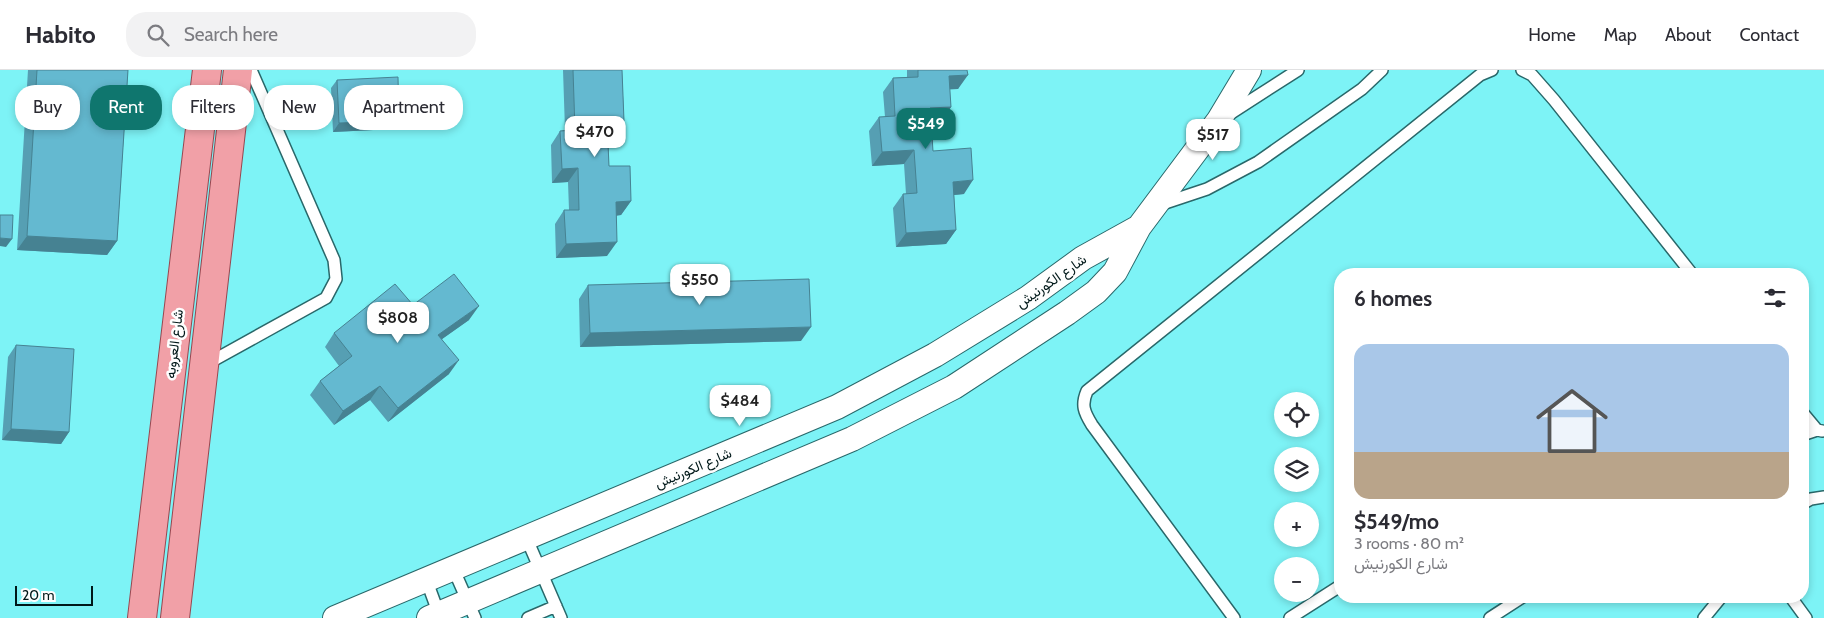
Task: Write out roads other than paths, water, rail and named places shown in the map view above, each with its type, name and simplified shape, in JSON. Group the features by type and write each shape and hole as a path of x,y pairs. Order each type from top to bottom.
{"main road":[{"name":"شارع العروبه","path":"142,618 207,70"},
{"path":"175,618 238,70"}],"street":[{"name":"شارع الكورنيش","path":"436,617 472,610 541,569 852,439 954,387 1067,313 1096,292 1115,272 1139,227 1220,120 1249,70"},
{"name":"شارع الكورنيش","path":"335,618 837,407 935,355 1028,298 1083,258 1139,227"}],"lane":[{"path":"204,366 326,298 336,279 334,260 251,70"},
{"path":"1220,120 1298,70"},
{"path":"1155,206 1208,189 1258,162 1362,89 1382,70"},
{"path":"1234,618 1092,425 1083,411 1083,401 1087,391 1480,75 1492,70"},
{"path":"1522,70 1532,76 1554,100 1687,268"},
{"path":"1809,419 1820,430"},
{"path":"1809,500 1824,497"},
{"path":"526,537 561,618"},
{"path":"453,568 472,610"},
{"path":"426,579 436,617"},
{"path":"1290,618 1334,590"},
{"path":"1490,618 1513,603"},
{"path":"1704,618 1716,603"},
{"path":"1795,603 1806,618"},
{"path":"528,618 556,606"}]}
